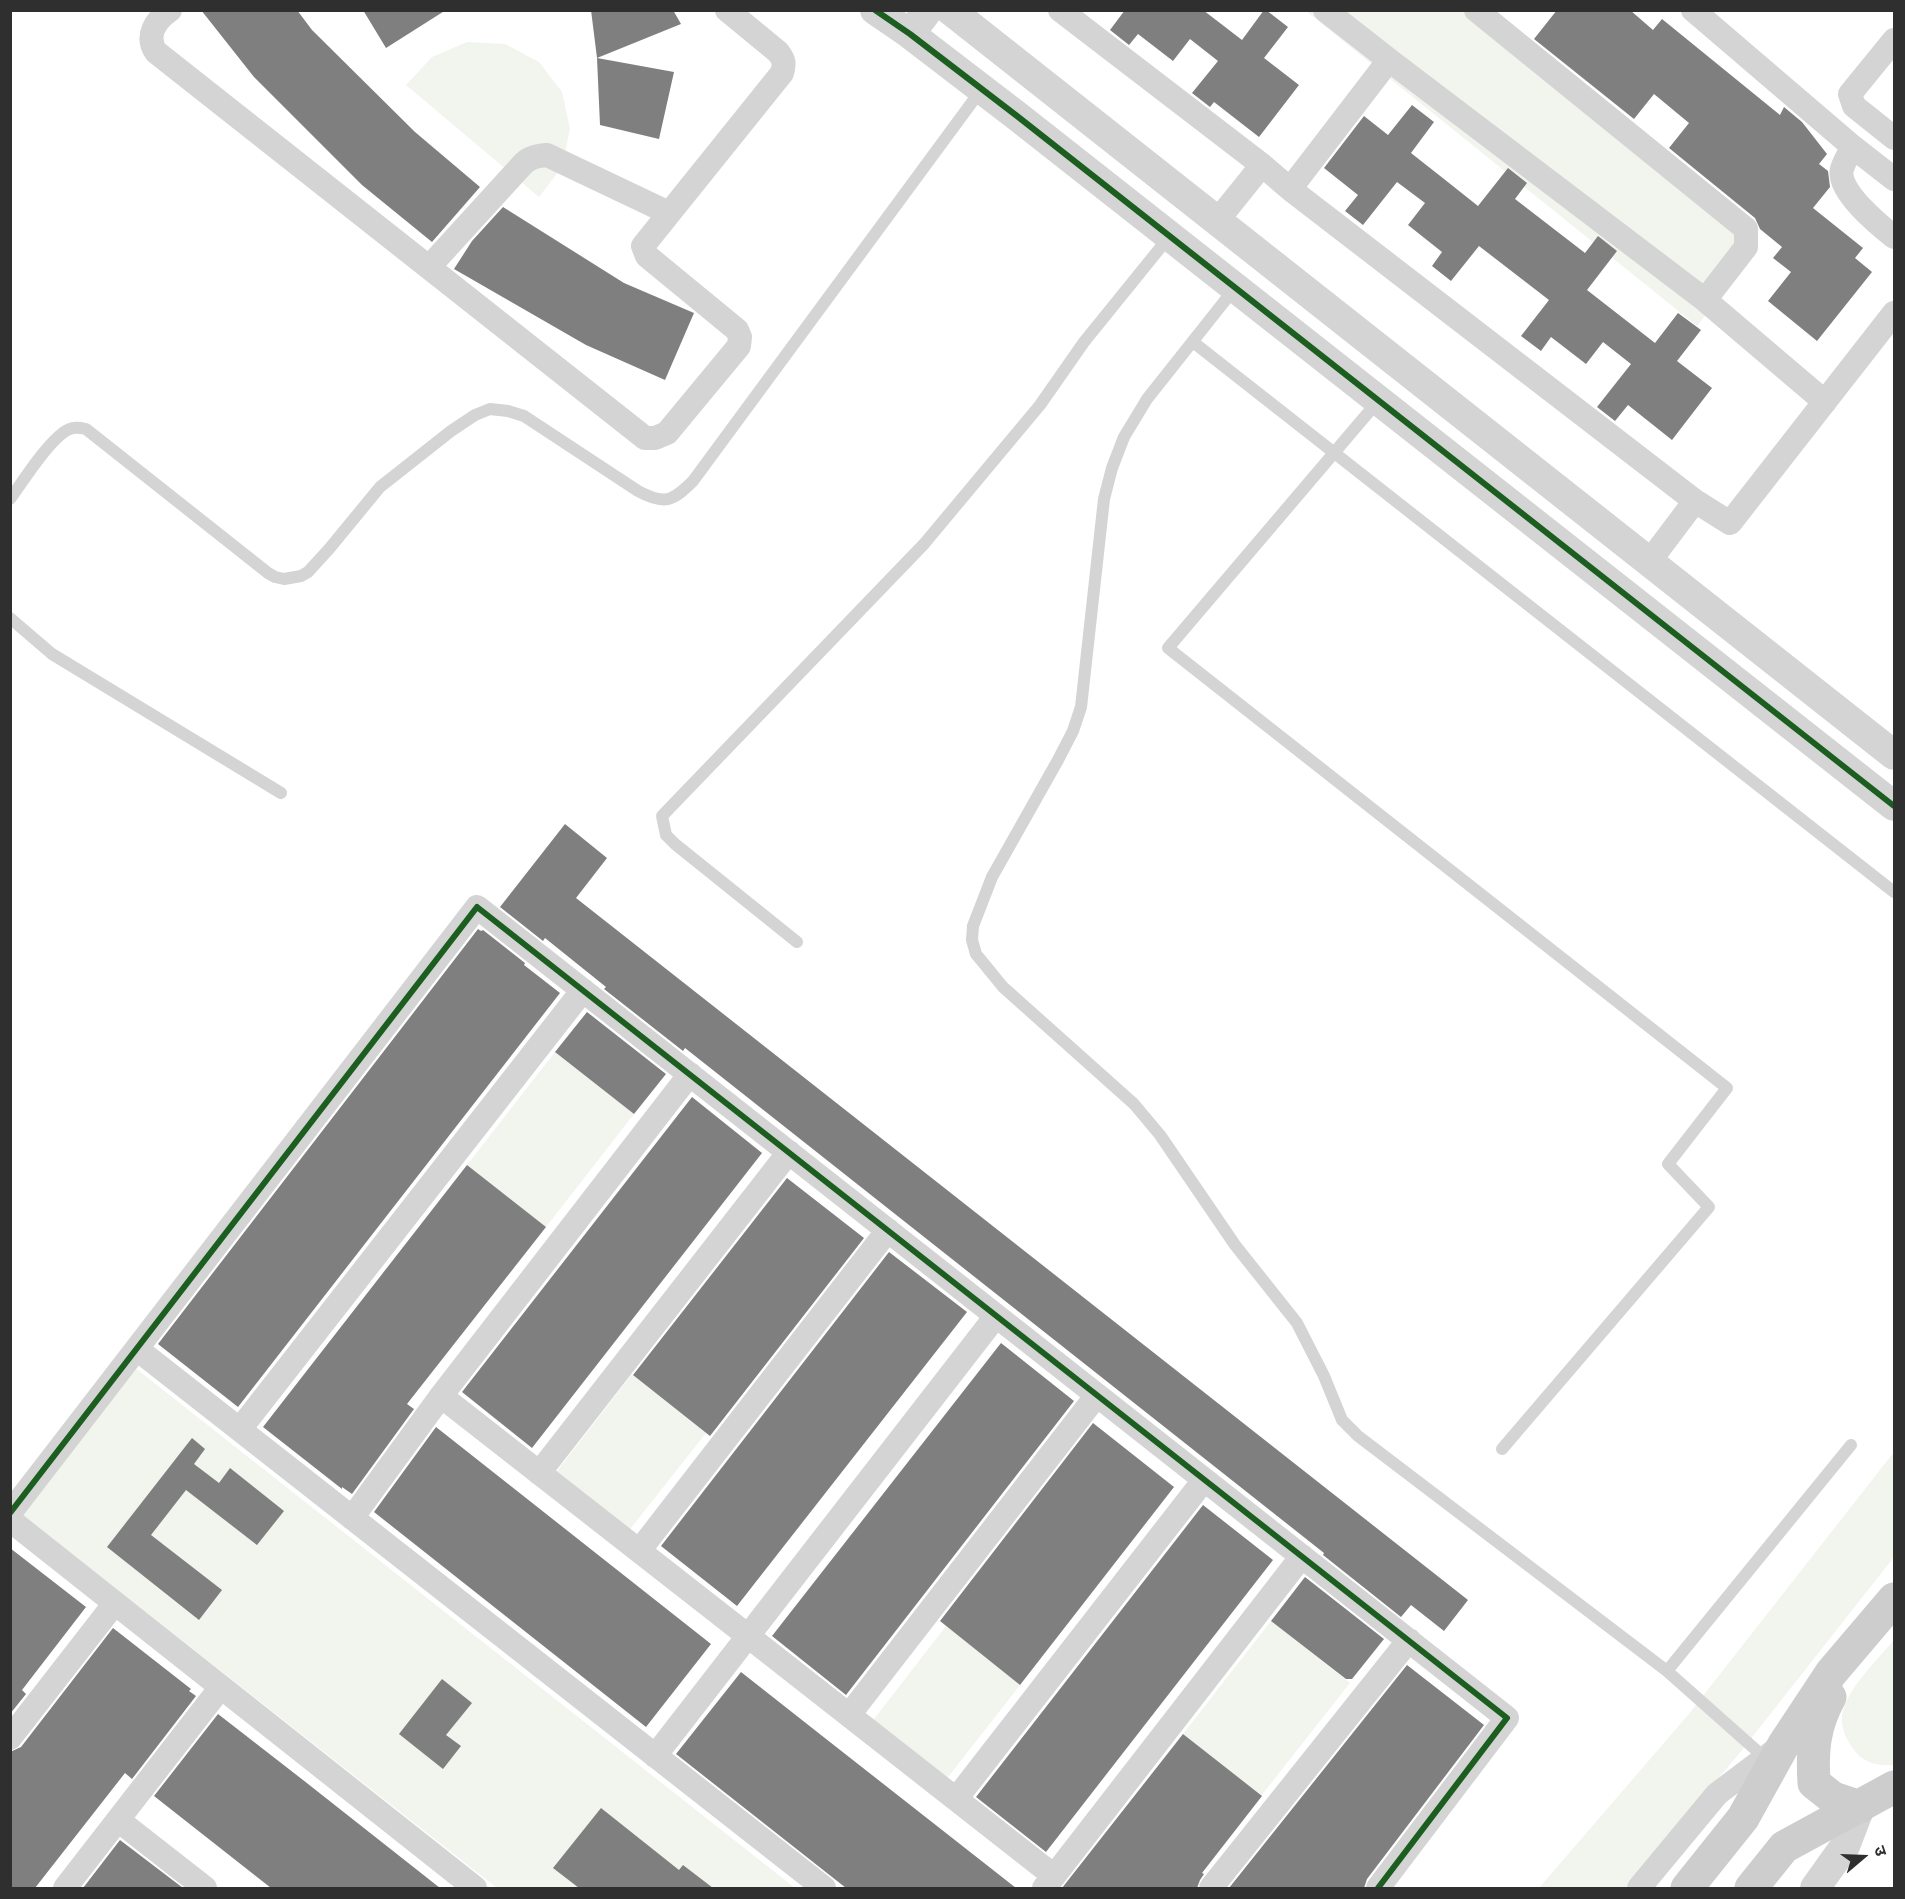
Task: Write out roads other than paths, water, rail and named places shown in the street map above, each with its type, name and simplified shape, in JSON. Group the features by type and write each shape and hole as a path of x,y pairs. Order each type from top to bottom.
{"main road":[{"path":"1687,1888 1743,1818 1774,1751 1831,1674 1894,1599"},
{"path":"1857,1643 1850,1665 1819,1717 1812,1759 1814,1783 1833,1798 1860,1807"},
{"path":"1751,1888 1784,1847 1894,1787"}],"street":[{"path":"170,10 153,27 151,38 156,52 645,438 655,438 667,433 741,341 737,330 647,256 643,246 784,68 783,59 778,52 727,10"},
{"path":"874,10 910,34 982,89 1894,806"},
{"path":"910,34 928,10"},
{"path":"950,10 1894,755"},
{"path":"1060,10 1695,501 1730,523 1894,313"},
{"path":"1325,10 1705,300 1825,402"},
{"path":"1693,10 1853,147 1894,179"},
{"path":"1489,15 1746,229 1746,247 1705,300"},
{"path":"1894,40 1850,94 1854,106 1894,138"},
{"path":"1290,189 1389,60"},
{"path":"1853,147 1841,170 1845,188 1877,223 1894,237"},
{"path":"429,267 523,164 536,156 547,155 669,213"},
{"path":"1217,221 1262,165"},
{"path":"1649,562 1695,501"},
{"path":"10,1513 477,907 1507,1718 1378,1888"},
{"path":"240,1430 583,990"},
{"path":"352,1518 441,1396 690,1074"},
{"path":"539,1473 789,1152"},
{"path":"639,1551 888,1230"},
{"path":"655,1756 996,1316"},
{"path":"137,1348 824,1888"},
{"path":"849,1715 1097,1395"},
{"path":"441,1396 956,1799 1049,1882 1302,1557"},
{"path":"956,1799 1204,1480"},
{"path":"10,1520 475,1888"},
{"path":"10,1738 115,1603"},
{"path":"1211,1888 1409,1641"},
{"path":"65,1888 221,1687"},
{"path":"1639,1888 1717,1794 1774,1751"},
{"path":"1815,1888 1845,1846 1860,1807"},
{"path":"118,1820 205,1888"}],"lane":[{"path":"10,499 45,452 63,433 75,427 86,429 268,573 284,579 301,576 308,572 381,487 451,431 475,415 490,409 524,416 638,491 653,499 668,500 682,492 693,481 982,89"},
{"path":"797,942 675,844 666,835 663,816 924,544 1040,405 1084,342 1170,236"},
{"path":"1235,288 1147,399 1125,437 1112,468 1104,500 1081,707 1073,731 1058,760 992,877 973,926 972,940 976,954 1003,987 1134,1104 1160,1136 1228,1235 1297,1323 1324,1376 1342,1420 1368,1443 1774,1751"},
{"path":"1193,342 1894,892"},
{"path":"1379,400 1168,648 1727,1088 1668,1164 1708,1207 1502,1449"},
{"path":"10,618 52,654 281,793"},
{"path":"1667,1671 1851,1445"}]}
